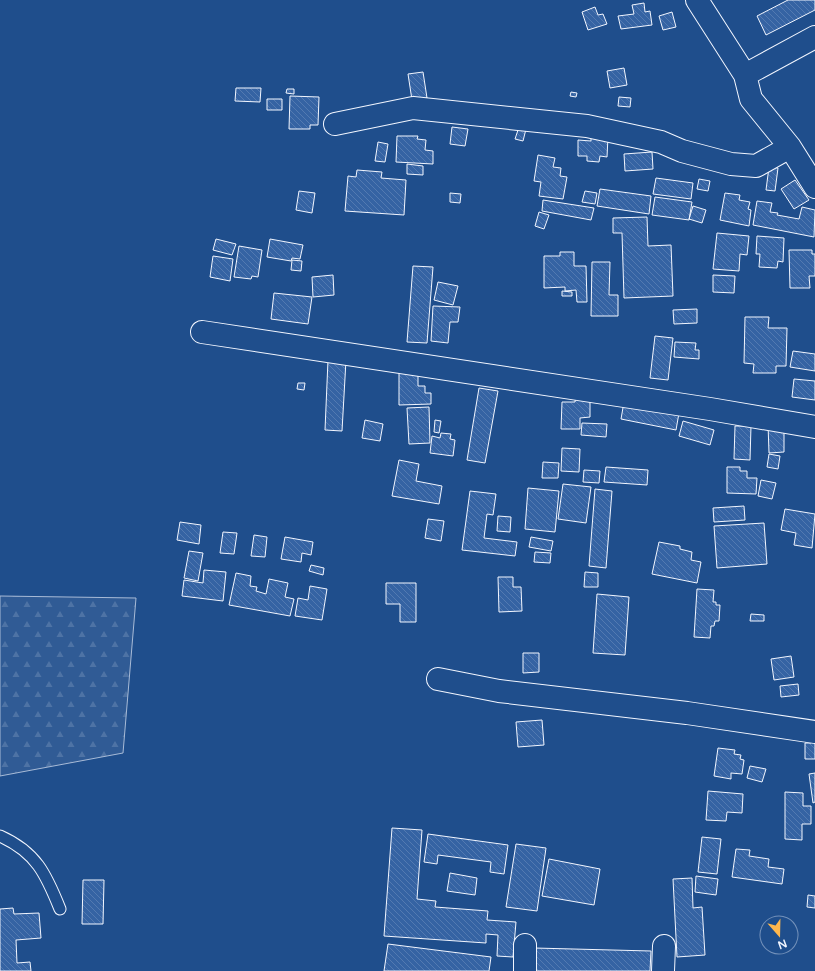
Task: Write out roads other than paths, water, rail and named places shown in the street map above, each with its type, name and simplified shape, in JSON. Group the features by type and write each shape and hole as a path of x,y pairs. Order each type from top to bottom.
{"street":[{"path":"697,0 745,75 750,99 790,147 815,187"},
{"path":"745,75 815,37"},
{"path":"334,124 413,108 587,126 661,142 682,151 731,164 756,166 790,147"},
{"path":"202,332 702,407 815,427"},
{"path":"438,679 499,691 687,713 815,732"},
{"path":"525,945 525,971"},
{"path":"663,971 664,946"}],"lane":[{"path":"0,836 13,842 34,859 47,877 60,908"}]}
